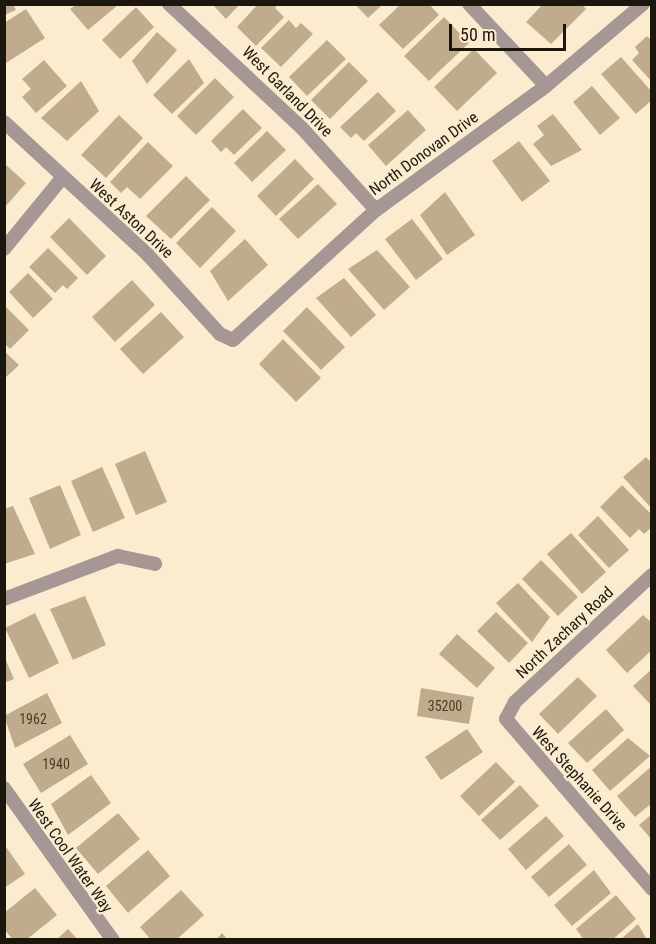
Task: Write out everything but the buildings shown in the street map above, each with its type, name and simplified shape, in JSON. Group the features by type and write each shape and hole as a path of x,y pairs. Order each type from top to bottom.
{"street":[{"name":"West Garland Drive","path":"169,4 301,127 376,210"},
{"path":"469,4 546,86"},
{"name":"North Donovan Drive","path":"233,340 376,210 546,86 643,4"},
{"name":"West Aston Drive","path":"4,122 148,255 220,334 233,340"},
{"path":"4,249 63,177"},
{"path":"4,600 118,556 155,564"},
{"name":"North Zachary Road","path":"506,719 515,702 651,576"},
{"name":"West Stephanie Drive","path":"506,719 651,889"},
{"name":"West Cool Water Way","path":"4,788 113,939"}]}
